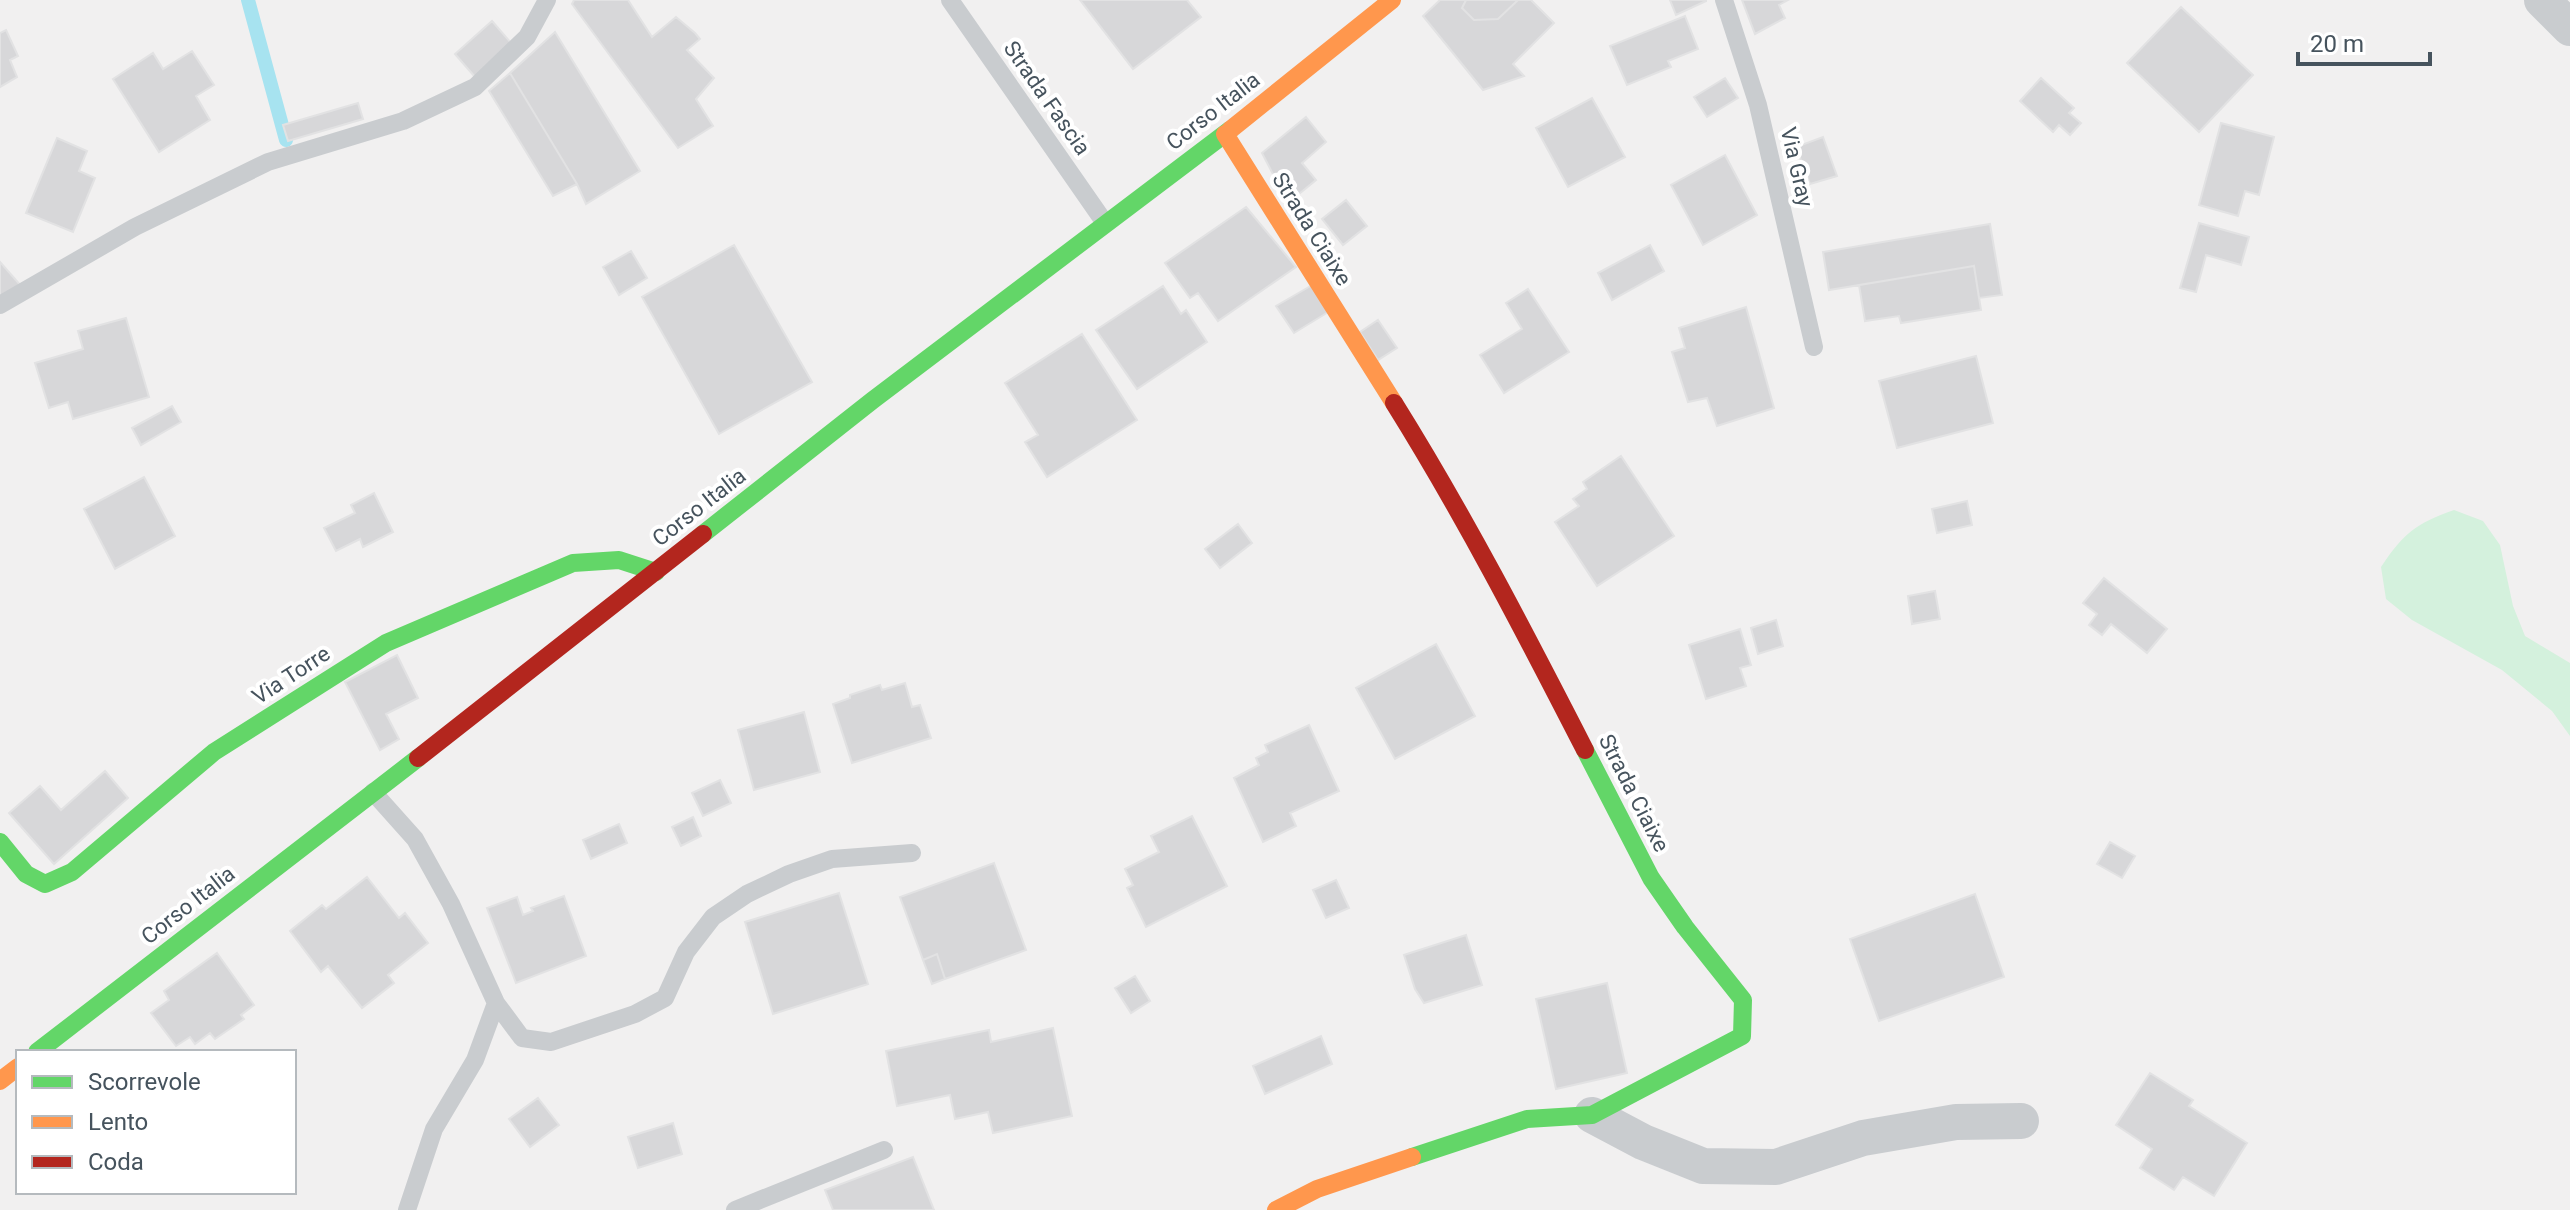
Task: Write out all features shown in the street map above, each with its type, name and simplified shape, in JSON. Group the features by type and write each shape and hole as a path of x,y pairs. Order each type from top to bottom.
{"street":[{"name":"Corso Italia","path":"40,1050 873,400 1225,134 1392,0"},
{"path":"2542,0 2570,28"},
{"name":"Strada Ciaixe","path":"1225,134 1417,440 1538,659 1651,878 1743,1000 1742,1036 1592,1115 1527,1119 1317,1189 1276,1210"},
{"name":"Via Torre","path":"0,842 26,874 45,884 72,872 214,752 386,643 573,563 619,560 656,572"},
{"path":"0,1081 16,1069"},
{"path":"1592,1115 1643,1142 1703,1166 1776,1167 1863,1138 1956,1122 2021,1121"}],"lane":[{"path":"0,305 135,227 268,162 403,121 475,87 527,37 547,0"},
{"name":"Strada Fascia","path":"950,0 1105,223"},
{"name":"Via Gray","path":"1724,0 1758,105 1814,347"},
{"path":"373,792 415,839 451,904 496,1003 522,1038 551,1042 635,1014 665,998 686,952 713,917 747,894 789,874 832,859 912,853"},
{"path":"407,1210 434,1129 475,1060 496,1003"},
{"path":"735,1210 884,1150"}],"green space":[{"path":"2454,510 2483,521 2500,545 2513,606 2525,636 2570,663 2570,736 2552,711 2502,670 2412,620 2386,599 2381,567 2389,555 2412,531"}],"building":[{"path":"574,0 628,0 652,37 676,17 695,33 700,39 687,50 714,78 696,99 713,126 678,148 572,4"},
{"path":"1080,0 1187,0 1201,17 1133,69"},
{"path":"1440,0 1466,0 1462,8 1474,20 1498,19 1518,0 1531,0 1554,23 1513,64 1524,76 1483,90 1423,16"},
{"path":"1466,0 1518,0 1498,19 1474,20 1462,8"},
{"path":"1670,0 1706,0 1706,1 1676,15"},
{"path":"1742,0 1788,0 1779,5 1785,18 1755,34"},
{"path":"2181,7 2253,75 2199,132 2127,63"},
{"path":"1685,16 1698,49 1668,61 1671,67 1627,85 1610,46"},
{"path":"492,21 512,44 475,77 455,54"},
{"path":"6,30 18,56 10,60 17,77 0,87 0,33"},
{"path":"555,32 640,171 586,204 510,73"},
{"path":"192,51 214,85 196,96 210,120 159,152 113,79 153,53 163,69"},
{"path":"510,73 577,184 553,196 489,91"},
{"path":"1725,78 1738,98 1707,117 1694,97"},
{"path":"2041,78 2074,108 2069,113 2081,123 2070,135 2059,125 2053,132 2020,101"},
{"path":"1592,98 1625,157 1568,187 1536,128"},
{"path":"358,103 363,119 288,141 283,125"},
{"path":"1306,117 1326,142 1302,163 1316,180 1288,203 1262,153"},
{"path":"2221,123 2274,137 2259,195 2245,191 2238,216 2199,205"},
{"path":"1823,137 1837,176 1810,184 1796,147"},
{"path":"57,138 87,151 79,171 95,178 73,232 26,213"},
{"path":"1725,155 1757,215 1703,245 1671,185"},
{"path":"1346,200 1367,226 1343,245 1322,219"},
{"path":"1246,207 1296,267 1218,321 1198,293 1190,298 1165,263"},
{"path":"2199,223 2249,237 2241,265 2206,255 2196,292 2180,288"},
{"path":"1990,224 2002,295 1979,298 1974,266 1829,290 1823,252"},
{"path":"734,245 812,382 719,434 642,297"},
{"path":"1650,245 1664,271 1612,300 1598,273"},
{"path":"631,251 647,278 619,295 603,267"},
{"path":"0,262 22,287 0,299"},
{"path":"1974,266 1981,310 1901,323 1899,316 1865,321 1859,285"},
{"path":"1314,284 1330,311 1294,333 1276,306"},
{"path":"1163,286 1181,314 1186,310 1207,342 1137,389 1096,330"},
{"path":"1528,289 1569,352 1504,393 1480,355 1522,329 1506,303"},
{"path":"1746,307 1774,408 1717,426 1707,398 1688,402 1672,352 1685,348 1679,328"},
{"path":"126,318 149,397 73,419 68,402 49,408 35,363 83,349 78,331"},
{"path":"1378,320 1397,348 1378,360 1360,332"},
{"path":"1082,334 1137,420 1047,477 1025,442 1038,435 1005,383"},
{"path":"1976,356 1993,423 1897,448 1879,381"},
{"path":"172,406 181,422 141,445 132,428"},
{"path":"1621,456 1674,536 1597,586 1555,522 1579,506 1573,499 1587,489 1583,482"},
{"path":"144,477 175,536 115,569 84,509"},
{"path":"374,493 393,532 363,547 360,539 336,551 324,528 355,513 351,505"},
{"path":"1967,501 1972,525 1937,533 1932,509"},
{"path":"1238,524 1252,543 1220,568 1205,549"},
{"path":"2104,578 2167,629 2147,653 2111,624 2102,635 2089,625 2097,614 2083,603"},
{"path":"1935,591 1940,619 1912,624 1908,596"},
{"path":"1776,620 1783,646 1758,654 1751,628"},
{"path":"1740,629 1751,665 1740,668 1746,686 1706,699 1689,645"},
{"path":"1436,644 1475,716 1395,759 1356,688"},
{"path":"397,655 418,698 386,714 399,739 380,750 345,682"},
{"path":"905,683 912,707 920,705 931,738 852,763 833,704 880,685 882,690"},
{"path":"804,712 820,772 754,790 738,730"},
{"path":"1309,725 1339,791 1290,813 1296,826 1263,842 1234,778 1259,765 1256,758 1268,752 1265,745"},
{"path":"105,771 128,798 54,864 9,813 40,786 61,810"},
{"path":"720,780 731,803 703,816 692,793"},
{"path":"1192,816 1227,886 1146,927 1127,888 1133,885 1125,869 1159,852 1151,836"},
{"path":"693,817 701,836 681,846 672,827"},
{"path":"619,824 627,843 591,859 583,840"},
{"path":"2110,842 2135,856 2122,878 2097,864"},
{"path":"994,863 1026,950 945,979 937,954 923,960 900,897"},
{"path":"367,877 399,918 405,913 428,943 388,975 394,983 362,1008 328,966 321,972 290,931 322,905 326,909"},
{"path":"1336,880 1349,908 1326,918 1313,890"},
{"path":"839,893 868,984 773,1014 745,922"},
{"path":"1975,894 2004,977 1879,1021 1850,939"},
{"path":"564,896 586,956 516,983 487,908 517,897 523,915 533,911 531,908"},
{"path":"1466,935 1482,985 1424,1003 1415,989 1404,955"},
{"path":"217,953 254,1005 241,1015 244,1019 215,1039 210,1033 195,1044 190,1037 176,1046 151,1013 169,1000 164,991"},
{"path":"937,954 945,979 932,984 923,960"},
{"path":"1135,976 1150,1001 1131,1013 1115,988"},
{"path":"1607,983 1627,1073 1556,1089 1536,999"},
{"path":"1053,1028 1072,1116 993,1133 988,1112 955,1119 950,1095 897,1106 886,1051 989,1030 991,1042"},
{"path":"1321,1036 1332,1064 1265,1094 1253,1066"},
{"path":"2150,1073 2193,1100 2189,1106 2247,1143 2214,1196 2183,1177 2174,1190 2140,1168 2152,1149 2116,1125"},
{"path":"538,1098 559,1125 530,1147 509,1119"},
{"path":"673,1123 682,1154 638,1168 628,1137"},
{"path":"913,1157 934,1210 833,1210 825,1190"}],"waterway":[{"path":"248,0 286,140"}],"traffic: fast":[{"path":"703,534 873,400 1230,130"},
{"path":"0,842 26,874 45,884 72,872 214,752 386,643 573,563 619,560 656,572"},
{"path":"1412,1157 1527,1119 1592,1115 1742,1036 1743,1000 1651,878 1585,750"},
{"path":"40,1050 418,758"}],"traffic: slow":[{"path":"1230,130 1392,0"},
{"path":"1225,134 1394,403"},
{"path":"0,1081 16,1069"},
{"path":"1276,1210 1317,1189 1412,1157"}],"traffic: jam":[{"path":"1394,403 1517,618 1585,750"},
{"path":"418,758 703,534"}]}
